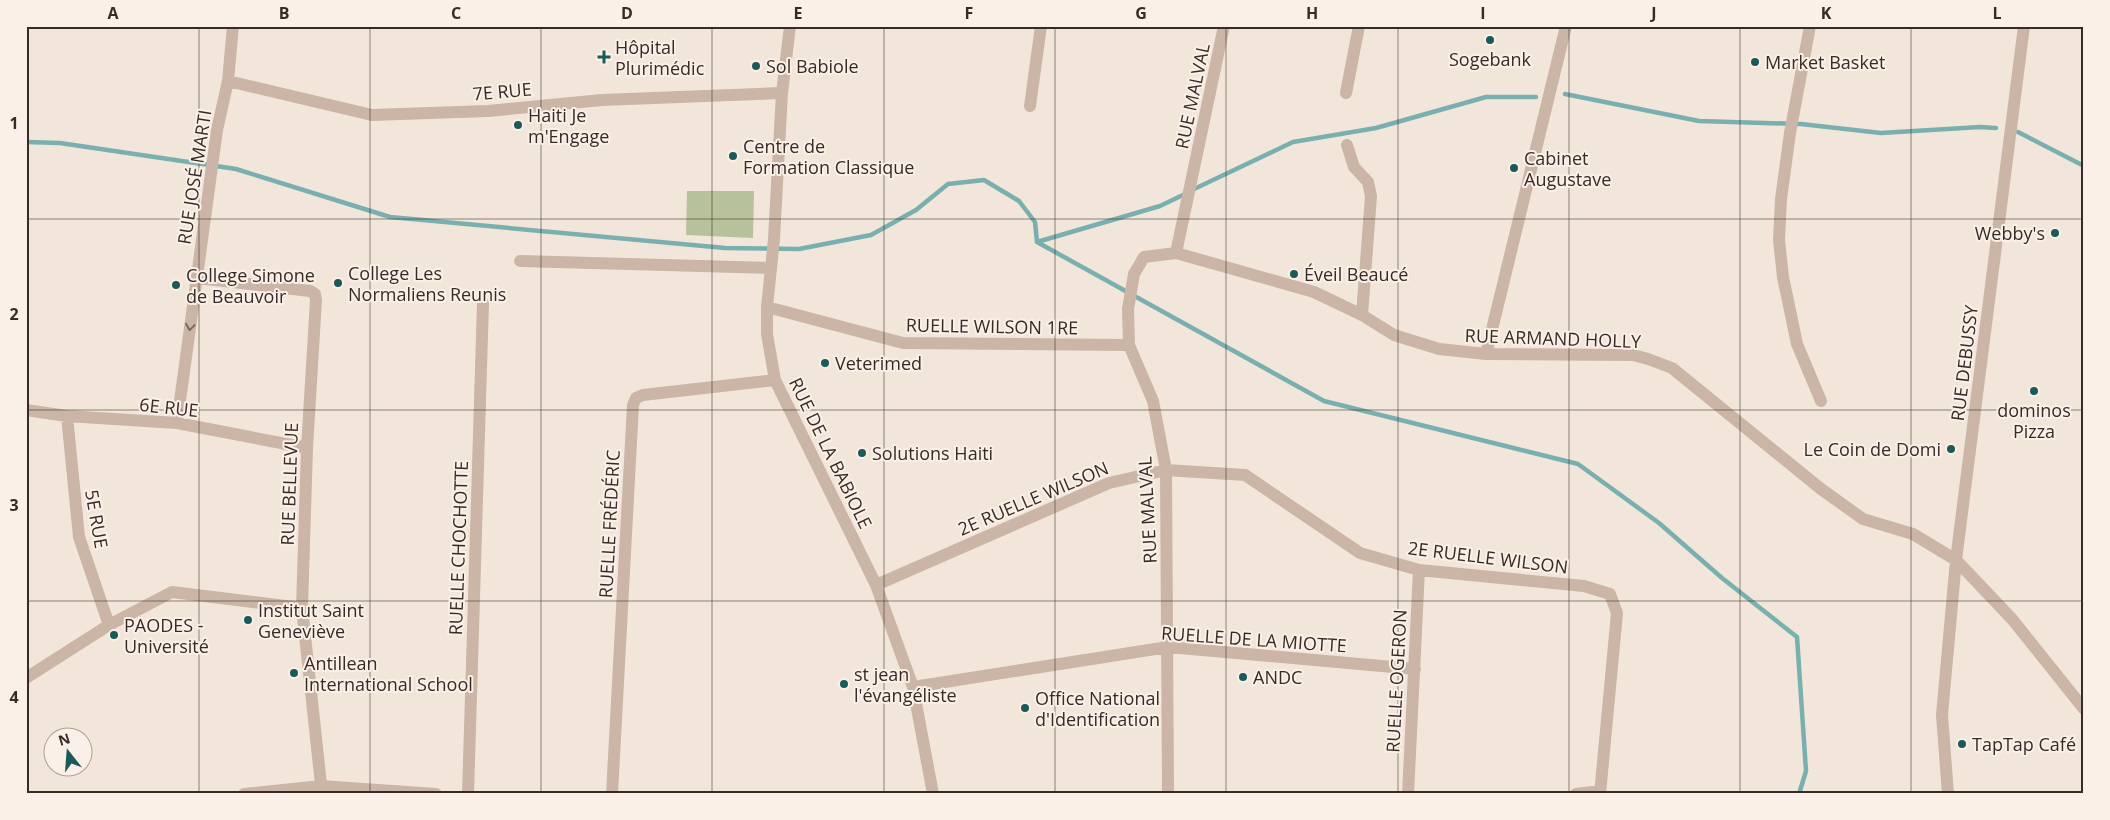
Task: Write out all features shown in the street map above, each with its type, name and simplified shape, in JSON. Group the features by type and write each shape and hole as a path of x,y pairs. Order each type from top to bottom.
{"street":[{"name":"RUE JOSÉ MARTI","path":"177,423 210,182 228,81 232,26"},
{"name":"RUE DE LA BABIOLE","path":"790,26 782,93 774,239 767,307 767,334 775,380 876,585 913,687 933,794"},
{"path":"1030,106 1041,26"},
{"name":"RUE MALVAL","path":"1168,794 1166,470 1153,401 1129,346 1128,309 1134,274 1144,257 1176,253 1224,26"},
{"path":"1346,93 1359,26"},
{"path":"1486,354 1566,26"},
{"path":"1810,26 1790,134 1781,199 1780,240 1783,277 1797,344 1821,401"},
{"name":"RUE DEBUSSY","path":"1948,794 1942,715 1956,560 2024,26"},
{"name":"7E RUE","path":"228,81 372,115 488,111 602,100 782,93"},
{"path":"1347,146 1354,167 1368,182 1371,196 1362,315"},
{"name":"RUE ARMAND HOLLY","path":"1176,253 1314,292 1362,315 1394,335 1440,349 1486,354 1633,355 1672,368 1821,489 1863,519 1913,534 1956,560 2012,619 2084,709"},
{"path":"520,262 772,263"},
{"name":"RUE BELLEVUE","path":"197,278 310,291 315,294 307,448 302,608 321,790"},
{"name":"RUELLE CHOCHOTTE","path":"468,794 483,303"},
{"name":"RUELLE WILSON 1RE","path":"767,307 903,343 1129,346"},
{"name":"RUELLE FRÉDÉRIC","path":"612,794 632,405 636,398 643,394 775,380"},
{"name":"6E RUE","path":"26,410 67,416 177,423 307,448"},
{"name":"5E RUE","path":"67,416 79,537 109,625"},
{"name":"2E RUELLE WILSON","path":"876,585 1109,483 1166,470 1246,475 1360,553 1419,570 1584,586 1610,594 1617,612 1600,792"},
{"name":"RUELLE OGERON","path":"1408,794 1419,570"},
{"path":"26,678 109,625 172,592 302,608"},
{"name":"RUELLE DE LA MIOTTE","path":"913,687 1168,647 1415,669"},
{"path":"244,794 321,790 436,794"},
{"path":"1576,794 1600,792"}],"green space":[{"path":"687,191 754,191 753,238 686,235"}],"waterway":[{"path":"1565,94 1699,121 1801,124 1881,133 1980,127 1996,128"},
{"path":"1192,190 1293,142 1376,128 1486,97 1536,97"},
{"path":"2018,132 2084,166"},
{"path":"26,142 60,143 236,169 390,217 725,248 799,249 871,235 916,210 948,184 984,180 1019,201 1035,222 1037,242"},
{"path":"1037,242 1160,206 1185,194"},
{"path":"1037,242 1324,401 1578,464 1659,523 1722,578 1797,637 1806,771 1799,794"}],"place":[{"name":"Sogebank","path":"1490,40"},
{"name":"Hôpital Plurimédic","path":"604,57"},
{"name":"Market Basket","path":"1755,62"},
{"name":"Sol Babiole","path":"756,66"},
{"name":"Haiti Je m'Engage","path":"518,125"},
{"name":"Centre de Formation Classique","path":"733,156"},
{"name":"Cabinet Augustave","path":"1514,168"},
{"name":"Webby's","path":"2055,233"},
{"name":"Éveil Beaucé","path":"1294,274"},
{"name":"College Les Normaliens Reunis","path":"338,283"},
{"name":"College Simone de Beauvoir","path":"176,285"},
{"name":"Veterimed","path":"825,363"},
{"name":"dominos Pizza","path":"2034,391"},
{"name":"Le Coin de Domi","path":"1951,449"},
{"name":"Solutions Haiti","path":"862,453"},
{"name":"Institut Saint Geneviève","path":"248,620"},
{"name":"PAODES - Université","path":"114,635"},
{"name":"Antillean International School","path":"294,673"},
{"name":"ANDC","path":"1243,677"},
{"name":"st jean l'évangéliste","path":"844,684"},
{"name":"Office National d'Identification","path":"1025,708"},
{"name":"TapTap Café","path":"1962,744"}]}
